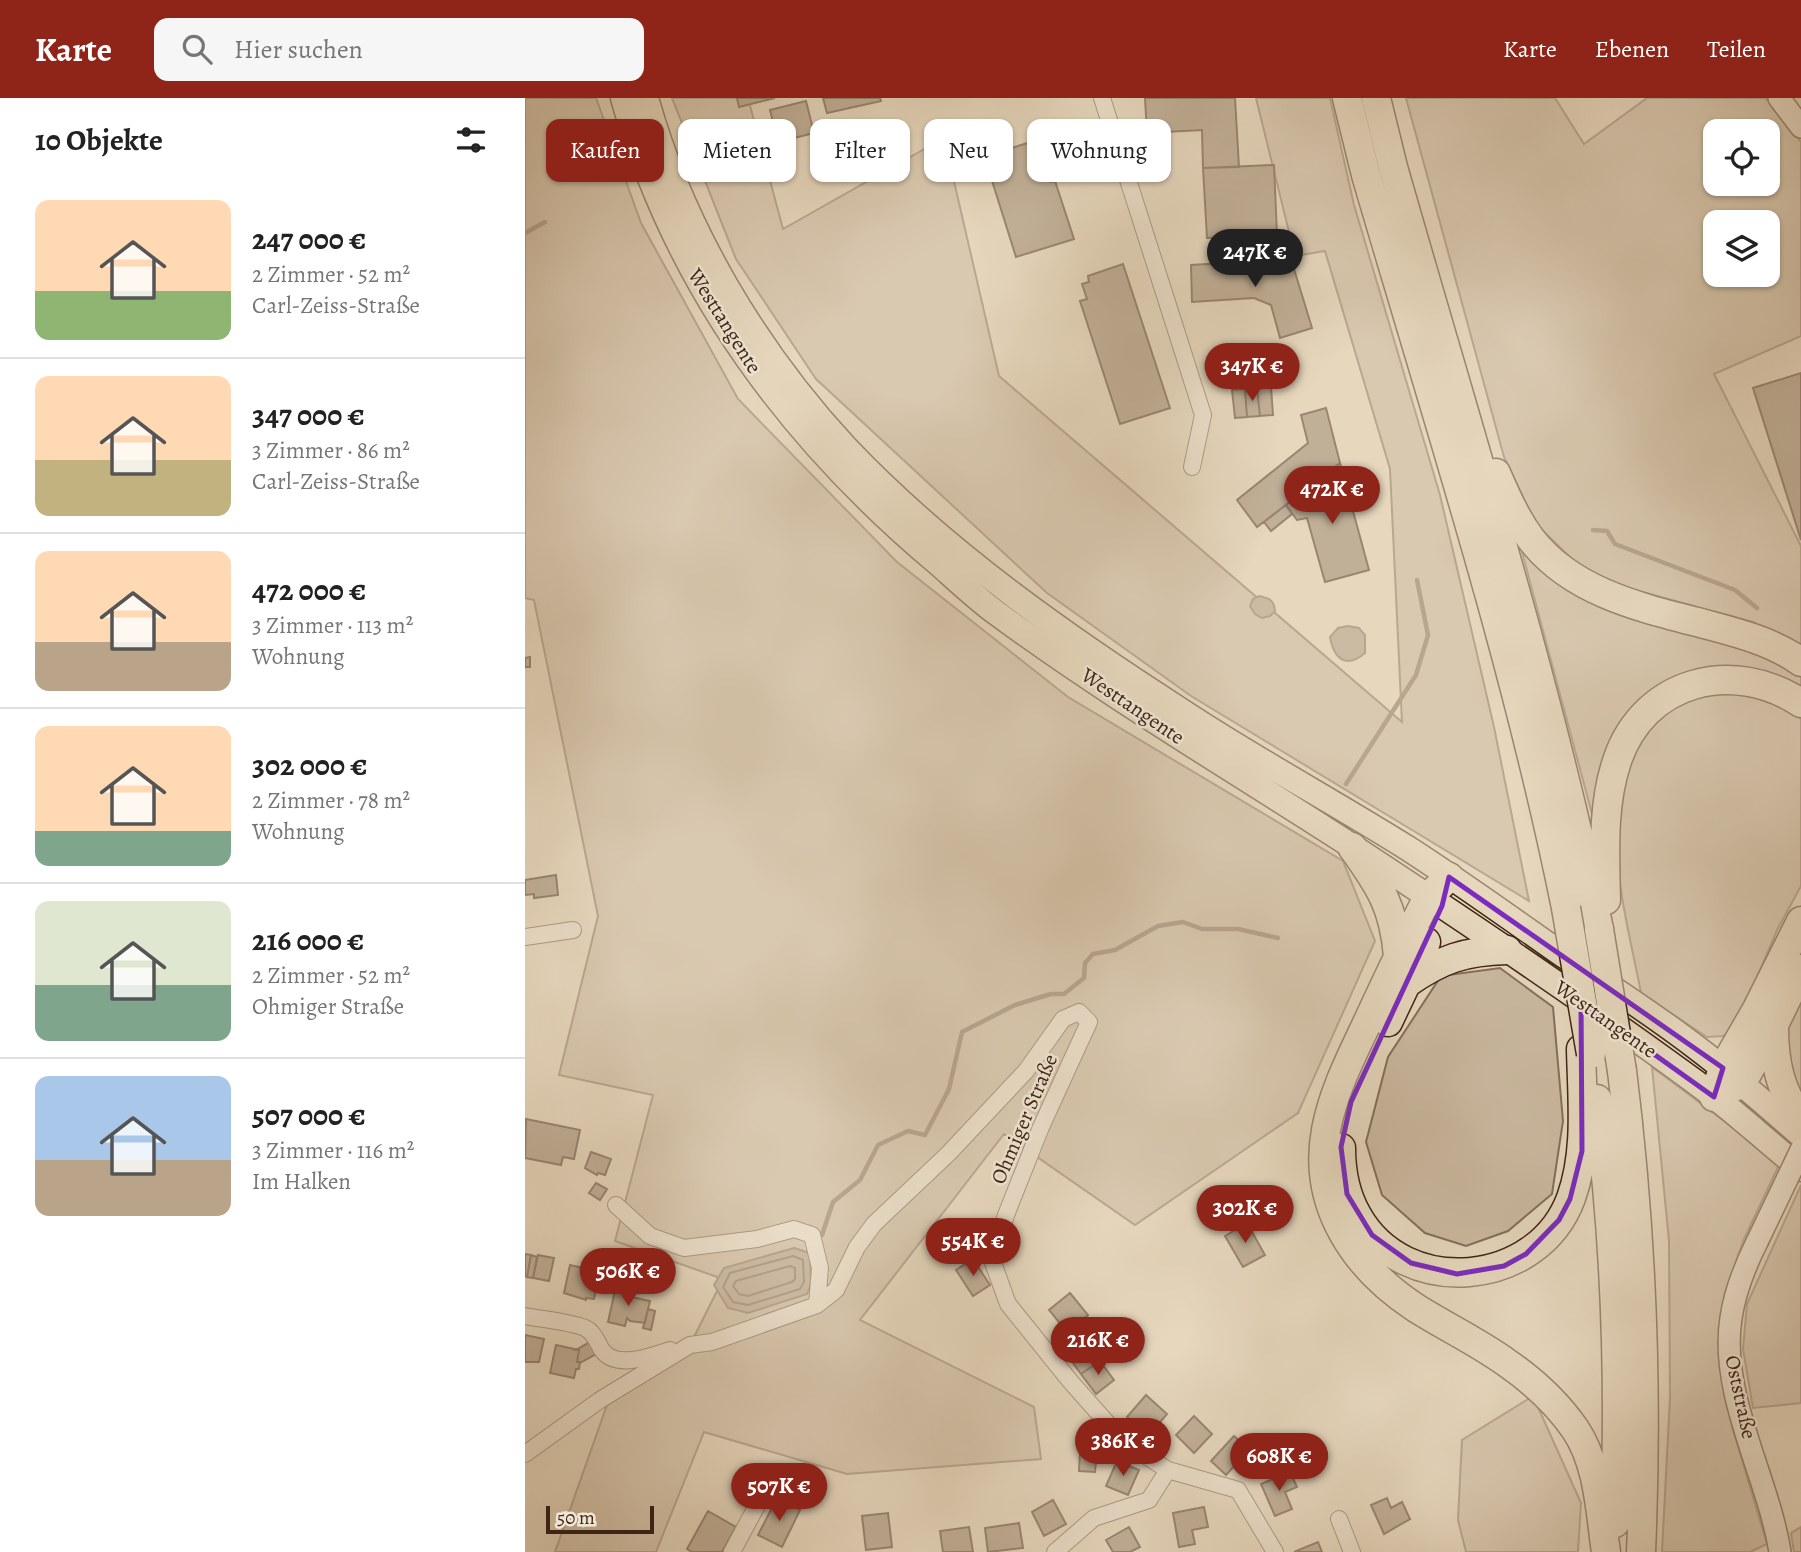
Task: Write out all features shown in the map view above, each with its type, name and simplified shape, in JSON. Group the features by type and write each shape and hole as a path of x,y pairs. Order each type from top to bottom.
{"highway":[{"path":"1347,98 1366,175 1508,666 1552,839 1566,908 1581,990 1586,1052 1600,1122 1614,1309 1616,1492 1613,1552"},
{"path":"1376,98 1393,167 1536,662 1603,932 1633,1175 1642,1301 1644,1375 1641,1552"},
{"path":"1448,360 1515,516 1532,540 1552,561 1573,577 1622,601 1769,644 1801,662"},
{"path":"1603,932 1610,790 1616,762 1627,738 1642,717 1661,700 1684,688 1709,680 1734,678 1760,682 1801,703"},
{"path":"1352,847 1386,899 1396,927 1398,956"},
{"path":"1450,877 1398,956 1343,1074 1326,1130 1322,1158 1326,1189 1333,1216 1346,1241 1365,1266 1416,1308 1509,1364 1560,1409 1577,1432 1589,1458 1606,1552"},
{"path":"1435,902 1407,983 1344,1123 1341,1171 1357,1216 1372,1235 1411,1264 1433,1271 1457,1274 1504,1266 1544,1239 1559,1220 1570,1199 1582,1151 1586,1052"},
{"path":"1733,1075 1751,1021 1801,921"},
{"path":"1407,983 1429,967 1454,956 1480,950 1507,950"},
{"path":"1714,1097 1774,1025 1801,969"},
{"path":"1774,1025 1774,1057 1779,1077 1790,1105 1801,1119"}],"main road":[{"name":"Westtangente","path":"623,98 646,168 669,221 723,323 789,417 867,502 992,610 1135,710 1352,847 1507,950 1714,1097 1801,1169"},
{"name":"Westtangente","path":"646,98 667,161 689,213 714,264 743,312 808,404 884,486 926,524 1009,591 1098,656 1191,717 1409,850 1693,1045 1733,1075 1801,1135"}],"street":[{"path":"1102,98 1203,415 1192,467"},
{"path":"1779,98 1801,127"},
{"path":"525,937 573,930"},
{"name":"Ohmiger Straße","path":"525,1454 600,1400 690,1345 712,1342 817,1305 837,1290 857,1247 874,1224 948,1154 1026,1071 1063,1019 1079,1012 1089,1022 1041,1127 1006,1215 992,1260 1008,1304 1070,1381 1125,1442 1168,1470 1238,1490 1275,1552"},
{"name":"Oststraße","path":"1780,1552 1774,1520 1736,1392 1731,1363 1731,1318 1743,1270 1801,1150"},
{"path":"616,1205 650,1236 684,1248 757,1239 795,1229 812,1235 820,1268 817,1305"},
{"path":"525,1316 586,1328 596,1337 604,1352 614,1359 645,1359 690,1345"},
{"path":"1055,1552 1094,1518 1149,1500 1168,1470"},
{"path":"732,1552 761,1498"},
{"path":"1339,1519 1353,1552"}],"highlighted area":[{"path":"1449,877 1723,1068 1714,1097 1581,1002 1582,1151 1570,1199 1559,1220 1526,1254 1504,1266 1457,1274 1411,1263 1372,1235 1347,1194 1341,1147 1351,1102 1442,906"}],"shaded area":[{"path":"525,98 596,98 604,119 546,119 546,182 626,182 641,223 738,399 897,562 1068,697 1343,861 1375,941 1298,1113 1135,1225 1004,1134 860,1320 1034,1407 1041,1459 847,1474 704,1432 656,1552 555,1552 607,1405 690,1345 723,1279 615,1241 653,1095 559,1075 598,916 534,600 525,598"},
{"path":"672,98 748,98 754,119 680,119"},
{"path":"1256,98 1330,98 1354,205 1440,495 1494,727 1529,901 1191,696 1047,593 816,379 736,259 705,182 770,182 783,229 866,182 910,182 910,157 924,149 924,182 954,182 999,376 1402,722 1390,469 1325,251 1295,256"},
{"path":"1406,98 1555,98 1584,144 1647,98 1764,98 1801,142 1801,336 1714,374 1801,546 1801,646 1753,622 1613,584 1574,561 1536,524 1504,457"},
{"path":"1518,537 1560,578 1740,640 1801,673 1801,694 1782,679 1653,696 1596,829"},
{"path":"1721,688 1754,693 1775,700 1801,719 1801,886 1777,930 1735,1030 1723,1036 1707,1037 1641,993 1622,898 1617,833 1619,802 1627,771 1649,729 1665,711 1678,702"},
{"path":"1500,968 1553,1007 1563,1121 1552,1194 1508,1231 1466,1246 1425,1233 1382,1195 1366,1142 1388,1057 1441,976"},
{"path":"1801,990 1801,1098 1789,1078 1785,1023"},
{"path":"1652,1067 1780,1163 1744,1239 1724,1297 1721,1361 1732,1426 1767,1544 1750,1552 1662,1552 1670,1398 1669,1241"},
{"path":"1801,1185 1801,1403 1753,1408 1743,1349 1747,1304"},
{"path":"1533,1396 1581,1503 1578,1552 1466,1552 1458,1520 1462,1440"},
{"path":"1801,1527 1801,1552 1794,1552 1791,1533"}],"water":[{"path":"1259,596 1272,602 1275,611 1270,616 1262,618 1255,614 1250,606 1253,599"},
{"path":"1338,628 1359,628 1365,635 1365,653 1347,661 1334,651 1330,637"},
{"path":"794,1248 810,1253 811,1283 807,1294 748,1313 728,1308 714,1285 724,1268"}],"building":[{"path":"737,98 775,98 739,107"},
{"path":"823,98 880,98 881,101 827,113"},
{"path":"1145,98 1235,98 1239,167 1203,168 1202,130 1171,132 1171,119 1146,119"},
{"path":"806,101 810,119 810,134 796,138 796,119 772,119 770,110"},
{"path":"1027,143 1027,182 1055,182 1074,239 1016,257 992,182 1013,182 1013,148"},
{"path":"1274,165 1277,235 1207,238 1203,168"},
{"path":"1291,259 1312,328 1280,338 1271,305 1254,298 1192,302 1191,265"},
{"path":"1123,264 1170,408 1120,424 1080,301 1087,299 1082,284 1089,282 1088,276"},
{"path":"1801,373 1801,540 1753,388"},
{"path":"1271,387 1273,415 1260,416 1257,388"},
{"path":"1257,388 1260,416 1247,417 1245,389"},
{"path":"1245,389 1247,417 1235,418 1232,390"},
{"path":"1326,408 1340,463 1257,527 1237,500 1308,443 1301,415"},
{"path":"1340,463 1369,570 1325,582 1307,518 1297,520 1286,505"},
{"path":"1286,505 1292,514 1271,531 1264,522"},
{"path":"530,657 530,667 525,667 525,658"},
{"path":"556,875 558,895 534,898 534,894 525,895 525,880"},
{"path":"526,1119 580,1130 574,1159 563,1157 561,1165 525,1158"},
{"path":"591,1152 611,1159 605,1175 597,1175 585,1168"},
{"path":"596,1183 607,1189 600,1200 589,1193"},
{"path":"1247,1223 1265,1255 1243,1267 1225,1236"},
{"path":"525,1254 531,1255 527,1277 525,1276"},
{"path":"531,1255 537,1257 533,1278 527,1277"},
{"path":"538,1255 554,1258 549,1281 533,1278"},
{"path":"973,1259 990,1285 973,1296 956,1270"},
{"path":"570,1265 600,1272 594,1299 586,1300 564,1293"},
{"path":"637,1277 651,1280 649,1289 635,1286"},
{"path":"616,1286 629,1288 627,1296 650,1301 645,1323 627,1318 625,1326 608,1322"},
{"path":"1070,1293 1088,1315 1067,1332 1049,1310"},
{"path":"648,1309 655,1311 651,1330 643,1328"},
{"path":"525,1335 544,1339 539,1362 525,1362"},
{"path":"590,1342 596,1354 577,1362 579,1350 576,1350"},
{"path":"1085,1342 1100,1361 1081,1374 1067,1355"},
{"path":"556,1345 579,1350 579,1369 576,1369 574,1378 550,1373"},
{"path":"1100,1361 1114,1380 1096,1394 1081,1374"},
{"path":"1146,1395 1167,1414 1149,1435 1127,1417"},
{"path":"1194,1416 1212,1434 1194,1453 1176,1435"},
{"path":"1234,1436 1249,1450 1226,1475 1211,1461"},
{"path":"1080,1451 1097,1452 1095,1472 1079,1471"},
{"path":"1117,1461 1139,1470 1128,1495 1106,1486"},
{"path":"1290,1472 1297,1487 1285,1492 1292,1509 1275,1516 1261,1484"},
{"path":"777,1498 800,1510 782,1547 758,1535"},
{"path":"1387,1498 1391,1508 1402,1502 1410,1519 1384,1534 1371,1505"},
{"path":"1053,1500 1066,1524 1044,1536 1032,1512"},
{"path":"1204,1507 1208,1527 1192,1530 1195,1544 1179,1547 1173,1513"},
{"path":"708,1511 736,1527 722,1552 692,1552 687,1549"},
{"path":"888,1513 892,1547 866,1550 862,1516"},
{"path":"1019,1523 1023,1548 988,1552 985,1528"},
{"path":"969,1527 973,1552 943,1552 940,1531"},
{"path":"1129,1527 1140,1547 1130,1552 1113,1552 1106,1540"},
{"path":"1318,1542 1322,1552 1294,1552"}],"waterway":[{"path":"525,233 545,222"},
{"path":"1593,530 1607,531 1615,544 1735,590 1757,608"},
{"path":"1346,784 1416,675 1428,635 1417,580"},
{"path":"822,1235 833,1202 860,1180 878,1145 908,1131 925,1135 949,1089 962,1032 1015,1005 1051,994 1064,994 1084,978 1085,963 1093,954 1115,950 1158,926 1183,922 1202,929 1238,929 1278,938"}]}
